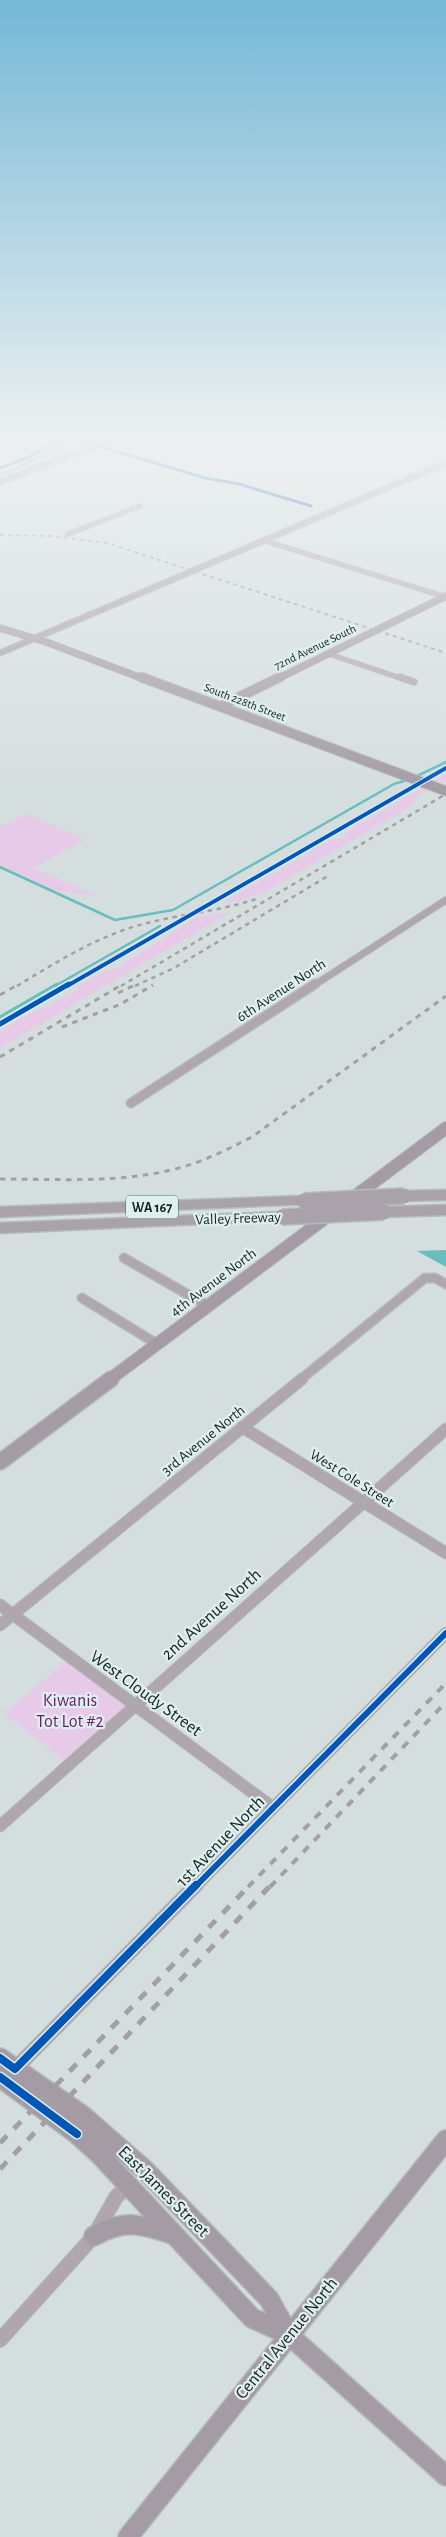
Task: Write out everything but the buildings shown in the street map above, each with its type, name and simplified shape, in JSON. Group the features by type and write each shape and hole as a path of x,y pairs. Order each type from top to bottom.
{"highway":[{"name":"Valley Freeway","path":"0,1212 446,1195"},
{"name":"Valley Freeway","path":"0,1228 446,1210"}],"main road":[{"path":"0,653 222,557"},
{"name":"72nd Avenue South","path":"221,706 446,597"},
{"name":"South 228th Street","path":"0,622 26,632 35,638"},
{"name":"South 228th Street","path":"0,628 35,638 446,791"},
{"name":"4th Avenue North","path":"0,1462 446,1128"},
{"name":"East James Street","path":"5,2068 76,2134 128,2186 252,2318 288,2335 446,2476"},
{"name":"East James Street","path":"5,2068 82,2115 146,2170 269,2299 288,2335"},
{"name":"Central Avenue North","path":"128,2537 446,2140"},
{"path":"94,2236 109,2226 132,2222 173,2234"}],"street":[{"path":"318,557 446,597"},
{"path":"329,654 414,682"},
{"name":"6th Avenue North","path":"131,1103 446,900"},
{"path":"124,1258 208,1306"},
{"name":"3rd Avenue North","path":"0,1625 425,1278 435,1278 446,1284"},
{"path":"82,1298 158,1344"},
{"name":"West Cole Street","path":"242,1427 446,1553"},
{"name":"2nd Avenue North","path":"0,1826 446,1428"},
{"name":"West Cloudy Street","path":"0,1605 272,1807"},
{"name":"1st Avenue North","path":"5,2068 272,1807 446,1633"},
{"path":"0,2340 94,2236 116,2197 128,2186"}],"green space":[{"path":"446,774 446,781 417,796 413,805 265,892 238,902 224,902 331,840 345,837 348,831"},
{"path":"27,814 85,840 33,868 99,897 54,890 0,865 0,827"},
{"path":"230,913 0,1048 0,1031 10,1025 79,990 77,987 102,972 119,967 197,917"},
{"name":"Kiwanis Tot Lot #2","path":"70,1658 134,1706 68,1764 4,1713"}],"water":[{"path":"446,1250 446,1267 417,1251"}],"waterway":[{"path":"415,777 446,762"},
{"path":"0,867 115,920 173,910 394,784 407,780"},
{"path":"55,986 160,926"},
{"path":"0,1017 57,984"}],"railway":[{"path":"151,557 446,653"},
{"path":"121,986 446,794"},
{"path":"135,986 174,968 328,876"},
{"path":"17,986 75,952 120,931 151,922 229,907 259,898"},
{"path":"0,995 19,984"},
{"path":"0,1057 123,984"},
{"path":"118,993 137,984"},
{"path":"62,1027 121,1004 153,985"},
{"path":"0,1179 70,1180 141,1176 164,1172 203,1160 252,1137 446,996"},
{"path":"248,1887 446,1683"},
{"path":"270,1887 446,1702"},
{"path":"0,2143 250,1885"},
{"path":"0,2169 271,1885"}],"cycle path":[{"path":"0,1024 446,768"},
{"path":"0,2058 15,2069 446,1633"},
{"path":"0,2077 77,2134"}]}
